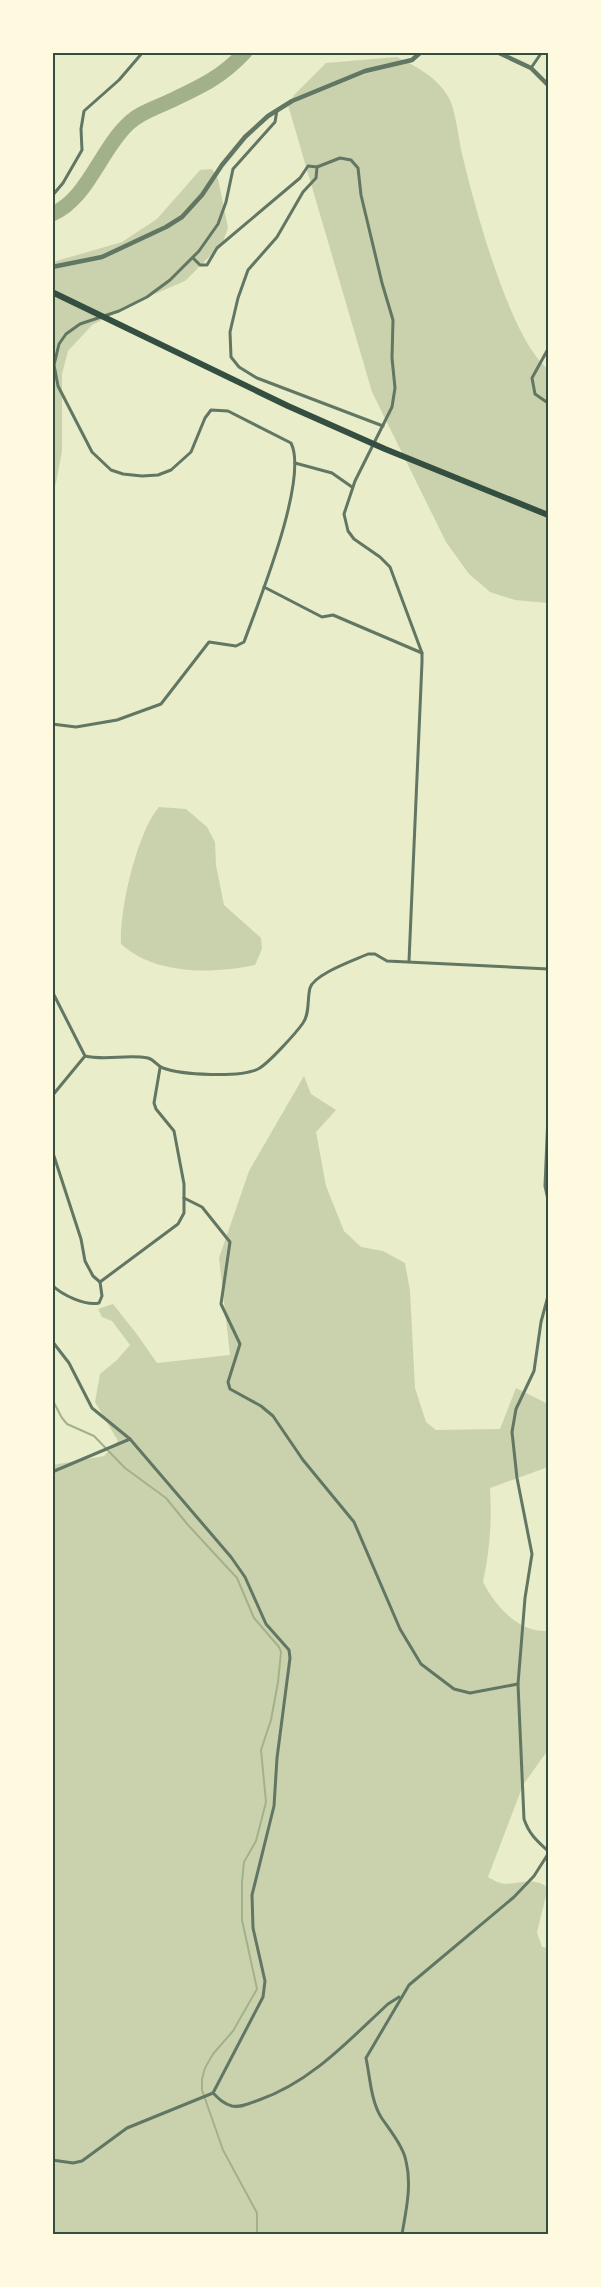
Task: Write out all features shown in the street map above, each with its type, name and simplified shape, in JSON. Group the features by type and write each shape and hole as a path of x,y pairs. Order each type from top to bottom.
{"highway":[{"path":"52,292 141,337 288,406 549,515"}],"street":[{"path":"77,52 83,52"},
{"path":"52,196 68,176 82,150 81,129 84,111 119,80 143,52"},
{"path":"52,267 102,257 166,227 182,217 202,195 222,165 245,137 277,110 326,86 365,72 412,60 421,52"},
{"path":"497,52 531,68 549,85"},
{"path":"531,68 542,52"},
{"path":"52,724 76,727 117,720 161,704 209,642 236,646 244,642 288,516 295,463 291,443 236,415 218,409 211,410 205,418 191,452 171,470 150,476 123,474 111,470 92,452 58,386 54,365 58,344 66,334 80,324 119,311 147,297 170,280 207,242 218,224 226,202 233,169 275,122 277,110"},
{"path":"193,258 200,265 207,265 217,248 300,178 308,166 317,167 340,158 351,160 358,168 361,195 393,320 394,397 392,407 352,488 344,514 348,531 363,547 380,557 390,567 422,653 409,962"},
{"path":"317,167 315,178 303,192 278,237 244,276 232,322 231,357 239,367 265,381 382,427"},
{"path":"549,349 532,378 536,394 549,403"},
{"path":"295,463 332,473 352,488"},
{"path":"264,587 322,616 333,615 422,653"},
{"path":"85,1056 151,1058 160,1068 210,1074 232,1074 257,1069 301,1026 307,1014 310,988 316,978 368,954 375,954 387,962 549,969"},
{"path":"52,991 85,1056"},
{"path":"52,1096 85,1056"},
{"path":"100,1282 178,1224 184,1213 184,1184 174,1131 156,1109 154,1103 160,1068"},
{"path":"549,1115 545,1186 549,1200"},
{"path":"52,1150 81,1239 85,1261 93,1276 100,1282 102,1296 96,1304 65,1295 52,1285"},
{"path":"184,1198 202,1207 230,1242 221,1304 240,1344 228,1382 230,1389 261,1406 273,1416 303,1460 354,1522 400,1629 421,1664 454,1689 470,1693 518,1684"},
{"path":"402,2235 408,2192 406,2161 402,2149 380,2116 366,2058 401,1996 418,1976 514,1897 534,1876 549,1852 534,1839 525,1819 518,1684 532,1554 517,1478 512,1432 516,1409 534,1371 541,1322 549,1296"},
{"path":"52,1341 69,1363 92,1408 130,1439 170,1483 189,1510 236,1564 245,1577 267,1624 286,1645 290,1658 277,1758 274,1806 252,1894 253,1928 265,1989 213,2093 127,2128 82,2161 73,2163 52,2160"},
{"path":"52,1472 107,1451 130,1439"},
{"path":"213,2093 223,2102 235,2106 262,2099 283,2090 324,2064 388,2004 401,1996"}],"green space":[{"path":"397,57 434,79 450,100 469,180 496,271 520,330 534,353 548,369 548,603 515,600 490,592 469,574 446,542 372,392 288,105 294,95 326,63"},
{"path":"212,169 218,179 228,228 222,244 185,281 138,301 92,325 68,351 62,374 62,451 53,490 53,262 122,242 157,219 200,170"},
{"path":"159,807 186,809 207,827 215,842 216,865 224,905 261,938 262,949 255,965 221,970 185,970 150,962 121,944 123,912 131,873 144,834"},
{"path":"304,1076 311,1094 336,1110 316,1132 326,1186 344,1231 361,1247 383,1251 405,1263 410,1291 415,1388 426,1422 436,1430 500,1429 516,1388 548,1404 548,1467 490,1488 490,1535 483,1582 510,1617 527,1628 548,1631 548,1750 523,1785 488,1877 504,1884 533,1882 548,1888 537,1932 542,1947 548,1948 548,2234 53,2234 53,1465 104,1456 118,1441 95,1402 100,1374 130,1345 112,1321 102,1317 98,1309 113,1304 157,1363 230,1355 219,1258 249,1171"}],"waterway":[{"path":"52,214 75,198 118,134 132,120 210,81 245,52"},
{"path":"52,1399 67,1424 94,1436 125,1468 166,1498 237,1578 254,1618 281,1652 271,1720 261,1750 266,1802 256,1841 244,1862 242,1882 242,1920 257,1989 233,2031 213,2054 202,2079 202,2090 223,2150 257,2213 257,2234"}]}
